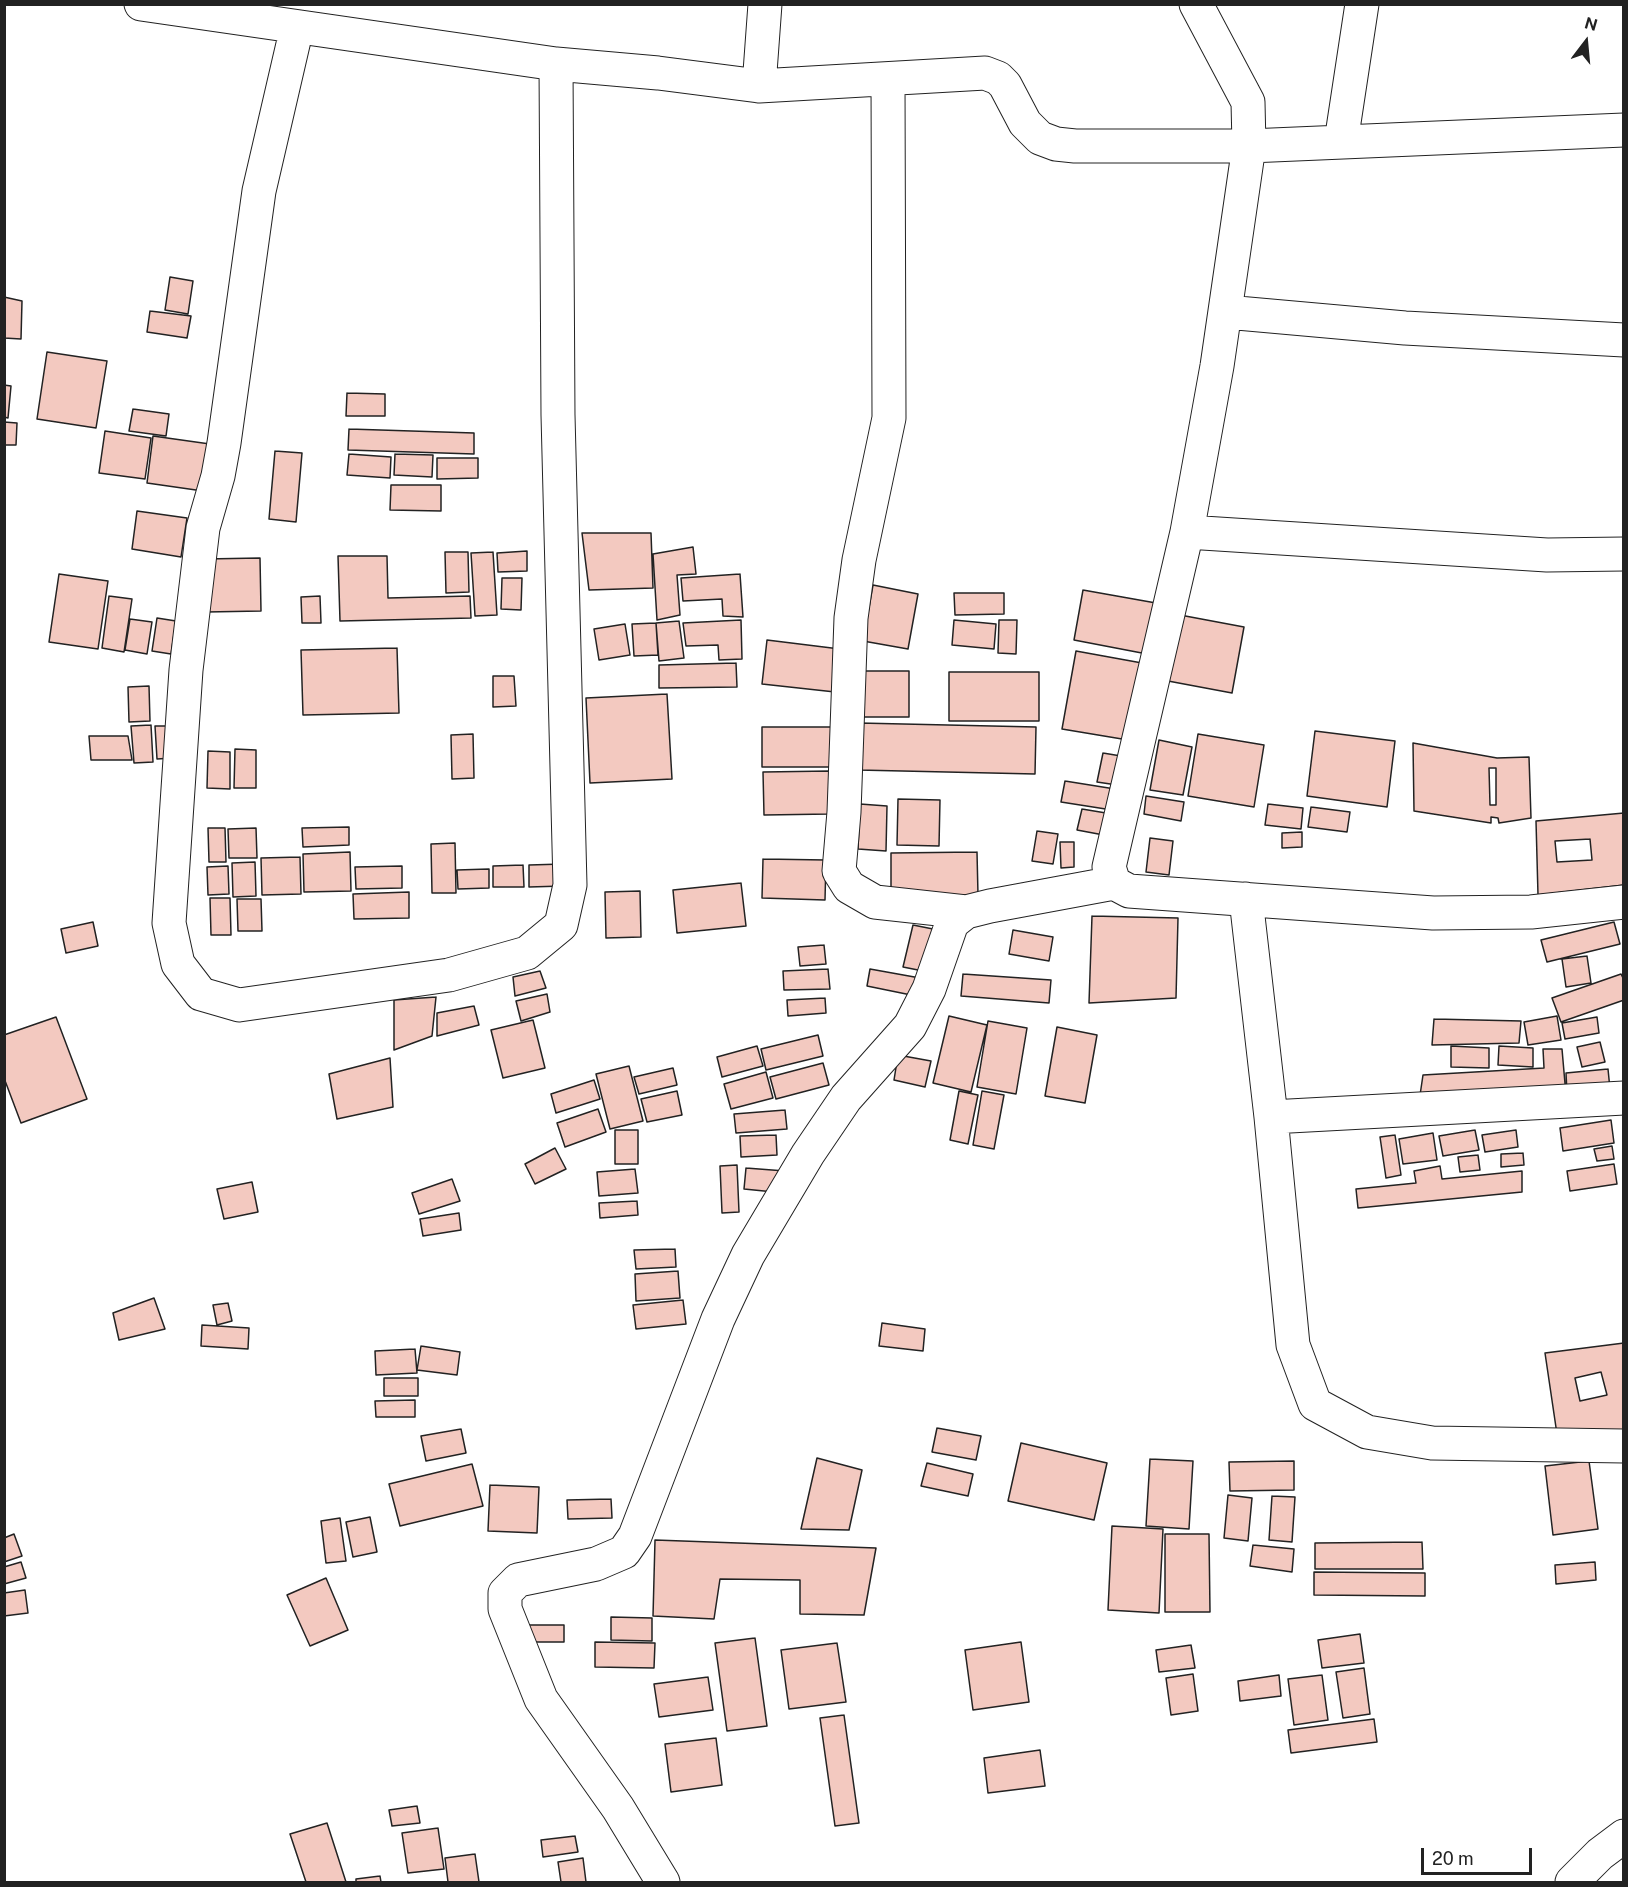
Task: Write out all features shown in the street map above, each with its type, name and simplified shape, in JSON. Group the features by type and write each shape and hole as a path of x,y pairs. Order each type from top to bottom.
{"street":[{"path":"141,4 556,64 658,72 759,86 986,73 998,78 1005,85 1025,123 1040,138 1056,144 1249,146 1623,130"},
{"path":"759,86 765,4"},
{"path":"1114,883 1109,867 1187,532 1226,312 1249,146 1248,102 1196,4"},
{"path":"1341,142 1362,4"},
{"path":"297,27 259,191 220,465 203,528 186,670 169,923 178,964 201,994 239,1005 449,975 527,953 561,925 570,885 558,415 556,64"},
{"path":"888,79 889,418 859,560 850,618 844,812 839,871 849,887 875,902 966,912 1114,883 1129,891 1433,913 1531,912 1623,902"},
{"path":"1226,312 1405,328 1623,340"},
{"path":"1187,532 1547,555 1623,554"},
{"path":"1246,900 1271,1117 1293,1345 1315,1404 1367,1432 1432,1443 1623,1446"},
{"path":"663,1882 618,1808 541,1699 505,1609 505,1593 518,1580 596,1564 624,1552 635,1536 718,1319 748,1256 808,1154 846,1098 910,1026 930,988 952,922 966,912"},
{"path":"1271,1117 1623,1098"},
{"path":"1572,1882 1600,1854 1623,1836"}],"building":[{"path":"170,277 193,281 188,314 165,310"},
{"path":"4,297 22,301 21,339 4,338"},
{"path":"150,311 191,316 187,338 147,332"},
{"path":"47,352 107,361 96,428 37,419"},
{"path":"4,385 11,386 8,418 4,417"},
{"path":"347,393 385,394 385,416 346,416"},
{"path":"133,409 169,414 166,436 129,431"},
{"path":"4,422 17,423 16,445 4,445"},
{"path":"349,429 474,433 474,454 348,450"},
{"path":"105,431 151,438 145,479 99,473"},
{"path":"153,436 217,445 210,492 147,483"},
{"path":"275,451 302,453 296,522 269,519"},
{"path":"349,454 391,457 390,478 347,475"},
{"path":"395,454 433,455 432,477 394,475"},
{"path":"437,458 478,458 478,478 437,479"},
{"path":"391,485 441,485 441,511 390,510"},
{"path":"137,511 187,518 181,557 132,549"},
{"path":"582,533 651,533 653,588 589,590"},
{"path":"693,547 696,574 677,575 680,615 657,620 653,554"},
{"path":"527,551 527,571 498,572 497,553"},
{"path":"445,552 468,552 469,592 446,593"},
{"path":"493,552 497,615 475,616 471,553"},
{"path":"338,556 387,556 388,598 470,596 471,618 340,621"},
{"path":"260,558 261,611 206,612 205,559"},
{"path":"59,574 108,581 98,649 49,642"},
{"path":"740,574 743,617 723,616 722,599 683,601 681,578"},
{"path":"502,578 522,578 521,610 501,609"},
{"path":"873,585 918,594 908,649 863,641"},
{"path":"1083,590 1156,603 1147,654 1074,640"},
{"path":"954,593 1004,593 1004,614 955,615"},
{"path":"109,596 132,599 124,652 102,648"},
{"path":"320,596 321,623 302,623 301,597"},
{"path":"1180,615 1244,627 1232,693 1168,681"},
{"path":"157,618 176,621 171,654 152,651"},
{"path":"130,619 152,622 147,654 125,650"},
{"path":"741,620 742,659 719,660 718,645 686,646 683,623"},
{"path":"954,620 996,624 994,649 952,645"},
{"path":"999,620 1017,620 1016,654 998,653"},
{"path":"679,621 684,658 659,661 656,623"},
{"path":"656,623 658,655 634,656 632,624"},
{"path":"625,624 630,655 599,660 594,629"},
{"path":"767,640 840,649 835,692 762,684"},
{"path":"397,648 399,713 303,715 301,650"},
{"path":"1076,651 1142,663 1128,740 1062,729"},
{"path":"736,663 737,687 659,688 659,665"},
{"path":"863,671 909,671 909,717 862,717"},
{"path":"949,672 1039,672 1039,721 949,721"},
{"path":"493,676 514,676 516,706 493,707"},
{"path":"149,686 150,721 129,722 128,687"},
{"path":"667,694 672,779 590,783 586,698"},
{"path":"859,723 1036,727 1035,774 858,770"},
{"path":"151,725 153,762 134,763 131,726"},
{"path":"155,726 172,726 173,758 157,759"},
{"path":"762,727 836,727 836,767 762,767"},
{"path":"1315,731 1395,741 1387,807 1307,796"},
{"path":"473,734 474,778 452,779 451,735"},
{"path":"1198,734 1264,745 1254,807 1188,796"},
{"path":"89,736 128,736 132,760 91,760"},
{"path":"1159,740 1192,747 1183,795 1150,790"},
{"path":"1413,743 1497,758 1529,757 1531,818 1499,823 1498,818 1491,817 1491,823 1414,811","holes":["1489,768 1496,768 1496,805 1490,805"]},
{"path":"235,749 256,750 256,788 234,788"},
{"path":"208,751 230,752 230,789 207,788"},
{"path":"1103,753 1121,756 1117,785 1097,782"},
{"path":"830,771 830,814 764,815 763,772"},
{"path":"1065,781 1115,789 1112,810 1061,802"},
{"path":"1146,796 1184,802 1181,821 1144,814"},
{"path":"898,799 940,800 939,846 897,845"},
{"path":"860,804 887,806 886,851 858,849"},
{"path":"1268,804 1303,808 1301,829 1265,825"},
{"path":"1311,807 1350,812 1347,832 1308,827"},
{"path":"1082,809 1112,814 1109,836 1077,830"},
{"path":"1624,813 1624,885 1538,895 1536,821","holes":["1590,839 1592,860 1557,862 1555,841"]},
{"path":"349,827 349,845 303,847 302,828"},
{"path":"208,828 225,828 226,862 209,862"},
{"path":"256,828 257,858 229,858 228,829"},
{"path":"1037,831 1058,834 1053,864 1032,861"},
{"path":"1302,832 1302,847 1282,848 1282,833"},
{"path":"1150,838 1173,841 1169,875 1146,872"},
{"path":"1060,842 1074,842 1074,867 1061,868"},
{"path":"455,843 456,893 432,893 431,844"},
{"path":"350,852 351,891 304,892 303,854"},
{"path":"977,852 978,895 891,895 891,853"},
{"path":"300,857 301,894 262,895 261,858"},
{"path":"763,859 826,860 825,900 762,898"},
{"path":"255,862 256,896 233,897 232,863"},
{"path":"563,864 563,886 529,887 529,865"},
{"path":"523,865 524,887 493,887 493,866"},
{"path":"228,866 229,894 208,895 207,867"},
{"path":"402,866 402,888 356,889 355,867"},
{"path":"489,869 489,888 458,889 457,870"},
{"path":"741,883 746,926 677,933 673,890"},
{"path":"640,891 641,937 606,938 605,892"},
{"path":"409,892 409,918 354,919 353,894"},
{"path":"210,898 230,898 231,935 211,935"},
{"path":"237,899 261,899 262,931 238,931"},
{"path":"1092,916 1178,918 1176,998 1089,1003"},
{"path":"93,922 98,946 66,953 61,929"},
{"path":"1614,922 1620,944 1547,962 1541,940"},
{"path":"913,925 933,929 923,971 903,967"},
{"path":"1013,930 1053,937 1049,961 1009,954"},
{"path":"824,945 826,964 800,966 798,947"},
{"path":"1587,956 1591,983 1566,987 1562,959"},
{"path":"828,969 830,989 784,990 783,971"},
{"path":"870,969 920,978 916,996 867,986"},
{"path":"540,971 546,988 515,996 513,977"},
{"path":"963,974 1051,980 1049,1003 961,996"},
{"path":"1621,974 1624,980 1624,1000 1561,1022 1552,998"},
{"path":"547,994 550,1012 521,1021 516,1001"},
{"path":"436,997 432,1036 394,1050 394,1000"},
{"path":"825,998 826,1013 788,1016 787,1000"},
{"path":"474,1006 479,1025 437,1036 437,1013"},
{"path":"949,1016 987,1025 971,1092 933,1083"},
{"path":"1557,1016 1561,1040 1528,1045 1524,1022"},
{"path":"56,1017 87,1099 21,1123 4,1078 4,1035"},
{"path":"1597,1017 1599,1033 1565,1039 1562,1023"},
{"path":"1434,1019 1521,1021 1519,1043 1432,1045"},
{"path":"533,1020 545,1068 503,1078 491,1030"},
{"path":"988,1021 1027,1028 1016,1094 977,1087"},
{"path":"1057,1027 1097,1035 1085,1103 1045,1096"},
{"path":"818,1035 823,1056 766,1070 761,1049"},
{"path":"1600,1042 1605,1062 1582,1067 1577,1047"},
{"path":"757,1046 763,1066 722,1077 717,1057"},
{"path":"1451,1046 1489,1048 1489,1068 1451,1067"},
{"path":"1499,1046 1533,1048 1533,1067 1498,1065"},
{"path":"1543,1049 1562,1049 1566,1095 1419,1102 1423,1075 1544,1068"},
{"path":"898,1055 931,1061 925,1087 894,1080"},
{"path":"390,1058 393,1107 337,1119 329,1074"},
{"path":"823,1063 829,1085 776,1099 770,1077"},
{"path":"629,1066 643,1121 610,1129 596,1074"},
{"path":"673,1068 677,1085 639,1094 634,1077"},
{"path":"1608,1069 1610,1089 1567,1093 1566,1073"},
{"path":"766,1072 773,1098 731,1109 724,1084"},
{"path":"594,1080 600,1099 556,1113 551,1094"},
{"path":"677,1091 682,1115 647,1122 641,1099"},
{"path":"959,1091 978,1095 968,1144 950,1140"},
{"path":"982,1091 1004,1095 994,1149 973,1145"},
{"path":"598,1109 606,1132 565,1147 557,1123"},
{"path":"785,1110 787,1129 736,1133 734,1114"},
{"path":"1611,1120 1614,1143 1563,1151 1560,1128"},
{"path":"615,1130 638,1130 638,1164 615,1164"},
{"path":"1475,1130 1479,1150 1443,1156 1439,1136"},
{"path":"1516,1130 1518,1147 1485,1152 1482,1135"},
{"path":"1433,1133 1437,1160 1403,1164 1399,1139"},
{"path":"776,1135 777,1155 741,1157 740,1136"},
{"path":"1395,1135 1401,1175 1386,1178 1380,1137"},
{"path":"1612,1146 1614,1159 1597,1161 1594,1149"},
{"path":"555,1148 566,1169 535,1184 525,1164"},
{"path":"1523,1153 1524,1165 1501,1167 1501,1154"},
{"path":"1478,1155 1480,1170 1460,1172 1458,1157"},
{"path":"1614,1164 1617,1184 1570,1191 1567,1171"},
{"path":"737,1165 739,1212 722,1213 720,1166"},
{"path":"1440,1166 1442,1179 1522,1171 1522,1192 1358,1208 1356,1189 1416,1183 1414,1171"},
{"path":"746,1168 785,1171 784,1193 744,1189"},
{"path":"635,1169 638,1193 599,1196 597,1172"},
{"path":"452,1179 460,1201 419,1214 412,1193"},
{"path":"252,1182 258,1212 224,1219 217,1189"},
{"path":"637,1201 638,1215 600,1218 599,1203"},
{"path":"459,1213 461,1230 423,1236 420,1219"},
{"path":"675,1249 676,1267 636,1269 634,1250"},
{"path":"678,1271 680,1298 636,1301 635,1274"},
{"path":"154,1298 165,1329 119,1340 113,1313"},
{"path":"683,1300 686,1324 636,1329 633,1305"},
{"path":"228,1303 232,1321 217,1325 213,1305"},
{"path":"882,1323 925,1329 923,1351 879,1346"},
{"path":"202,1325 249,1328 248,1349 201,1346"},
{"path":"1624,1343 1624,1432 1558,1441 1545,1353","holes":["1601,1372 1607,1395 1580,1401 1575,1378"]},
{"path":"421,1346 460,1352 457,1375 417,1370"},
{"path":"415,1349 417,1373 376,1375 375,1351"},
{"path":"384,1378 418,1378 418,1396 384,1396"},
{"path":"415,1400 415,1417 376,1417 375,1401"},
{"path":"937,1428 981,1436 976,1460 932,1452"},
{"path":"461,1429 466,1453 426,1461 421,1436"},
{"path":"1021,1443 1107,1463 1094,1520 1008,1501"},
{"path":"817,1458 862,1470 849,1530 801,1529"},
{"path":"1150,1459 1193,1461 1189,1529 1146,1526"},
{"path":"1294,1461 1294,1490 1230,1491 1229,1462"},
{"path":"1589,1461 1598,1529 1553,1535 1545,1466"},
{"path":"927,1463 973,1474 968,1496 921,1486"},
{"path":"472,1464 483,1506 400,1526 389,1484"},
{"path":"490,1485 539,1487 537,1533 488,1531"},
{"path":"1228,1495 1252,1498 1248,1541 1224,1538"},
{"path":"1272,1496 1295,1497 1292,1542 1269,1540"},
{"path":"611,1499 612,1518 568,1519 567,1500"},
{"path":"370,1517 377,1552 353,1557 346,1522"},
{"path":"340,1518 346,1561 326,1563 321,1521"},
{"path":"1112,1526 1163,1529 1159,1613 1108,1610"},
{"path":"14,1534 22,1556 4,1562 4,1538"},
{"path":"1165,1534 1209,1534 1210,1612 1165,1612"},
{"path":"655,1540 876,1548 864,1615 800,1614 800,1580 720,1579 714,1619 653,1616"},
{"path":"1422,1542 1423,1569 1315,1569 1315,1543"},
{"path":"1253,1545 1294,1549 1292,1572 1250,1566"},
{"path":"21,1562 26,1578 4,1584 4,1567"},
{"path":"1595,1562 1596,1580 1556,1584 1555,1565"},
{"path":"1314,1572 1425,1573 1425,1596 1314,1595"},
{"path":"326,1578 348,1630 310,1646 287,1595"},
{"path":"25,1590 28,1613 4,1616 4,1593"},
{"path":"611,1617 652,1618 652,1641 611,1640"},
{"path":"527,1625 564,1625 564,1642 527,1642"},
{"path":"1360,1634 1364,1663 1322,1668 1318,1640"},
{"path":"755,1638 767,1726 727,1731 715,1643"},
{"path":"595,1642 655,1643 654,1668 595,1667"},
{"path":"1021,1642 1029,1702 973,1710 965,1650"},
{"path":"837,1643 846,1702 789,1709 781,1650"},
{"path":"1191,1645 1195,1668 1159,1672 1156,1650"},
{"path":"1364,1668 1370,1714 1343,1718 1336,1672"},
{"path":"1193,1674 1198,1711 1171,1715 1166,1678"},
{"path":"1279,1675 1281,1696 1240,1701 1238,1681"},
{"path":"1322,1675 1328,1720 1294,1725 1288,1679"},
{"path":"708,1677 713,1710 659,1717 654,1684"},
{"path":"844,1715 859,1823 835,1826 820,1718"},
{"path":"1374,1719 1377,1742 1291,1753 1288,1730"},
{"path":"716,1738 722,1785 671,1792 665,1744"},
{"path":"1040,1750 1045,1786 988,1793 984,1758"},
{"path":"417,1806 420,1823 392,1826 389,1810"},
{"path":"327,1823 346,1882 306,1882 290,1834"},
{"path":"438,1828 444,1869 408,1873 402,1833"},
{"path":"575,1836 578,1852 543,1857 541,1840"},
{"path":"475,1854 479,1882 448,1882 445,1858"},
{"path":"583,1858 586,1882 561,1882 558,1862"},
{"path":"380,1876 381,1882 356,1882 356,1879"}]}
